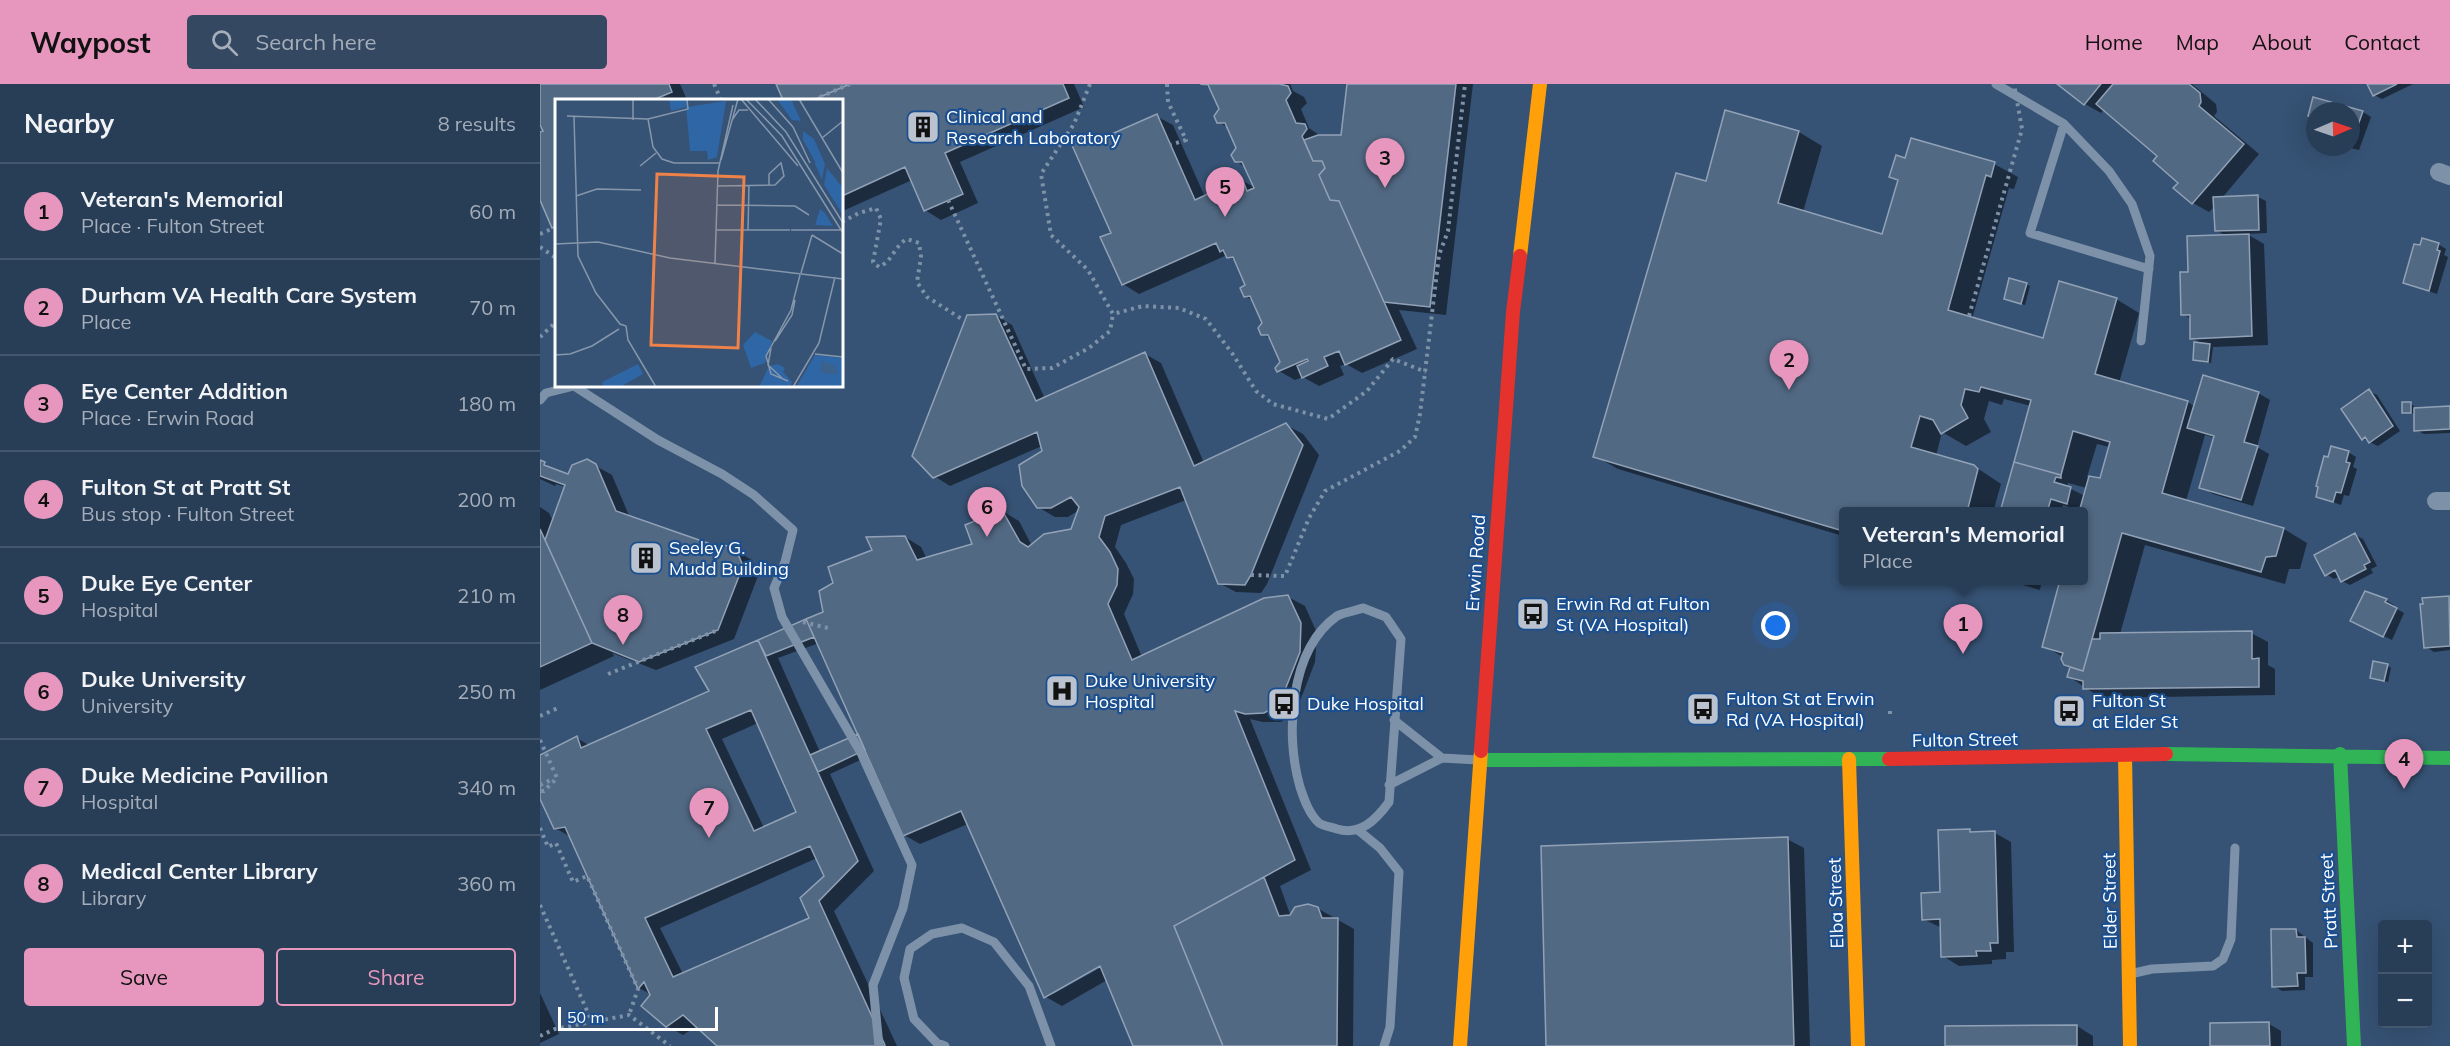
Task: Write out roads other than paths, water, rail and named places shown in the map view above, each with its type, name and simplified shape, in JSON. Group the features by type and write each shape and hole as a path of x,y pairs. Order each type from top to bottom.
{"main road":[{"name":"Erwin Road","path":"1460,1046 1513,312 1540,84"},
{"name":"Fulton Street","path":"1481,760 2340,754 2450,758"},
{"name":"Pratt Street","path":"2340,754 2354,1046"},
{"name":"Elder Street","path":"2125,755 2130,1046"},
{"name":"Elba Street","path":"1849,759 1858,1046"}],"lane":[{"path":"1996,84 2064,124 2109,171 2132,204 2150,256 2141,341"},
{"path":"2064,124 2030,233 2149,269"},
{"path":"540,399 546,393 570,387"},
{"path":"576,387 658,440 722,474 754,495 793,530 785,562 774,588 782,617 861,753 912,865 903,908 873,985 879,1046"},
{"path":"1363,608 1386,617 1401,639 1389,785 1389,802 1377,819 1358,830 1345,831 1320,824 1305,804 1292,750 1292,713 1299,676 1310,648 1322,631 1338,615 1363,608"},
{"path":"1394,720 1442,758"},
{"path":"1389,785 1442,758 1481,760"},
{"path":"1358,830 1380,848 1399,872 1390,1027 1384,1046"},
{"path":"2130,974 2152,969 2213,966 2223,959 2231,939 2235,848"},
{"path":"945,1046 937,1043 914,1019 904,978 910,950 932,934 962,928 994,942 1029,986 1051,1046"}],"place":[{"name":"Clinical and Research Laboratory","path":"923,127"},
{"name":"Eye Center Addition","path":"1385,188"},
{"name":"Duke Eye Center","path":"1225,217"},
{"name":"Durham VA Health Care System","path":"1789,390"},
{"name":"Duke University","path":"987,537"},
{"name":"Seeley G. Mudd Building","path":"646,558"},
{"name":"Erwin Rd at Fulton St (VA Hospital)","path":"1533,614"},
{"name":"Medical Center Library","path":"623,645"},
{"name":"Veteran's Memorial","path":"1963,654"},
{"name":"Duke University Hospital","path":"1062,691"},
{"name":"Duke Hospital","path":"1284,704"},
{"name":"Fulton St at Erwin Rd (VA Hospital)","path":"1703,709"},
{"name":"Fulton St at Elder St","path":"2069,711"},
{"name":"Fulton St at Pratt St","path":"2404,789"},
{"name":"Duke Medicine Pavillion","path":"709,838"}]}
